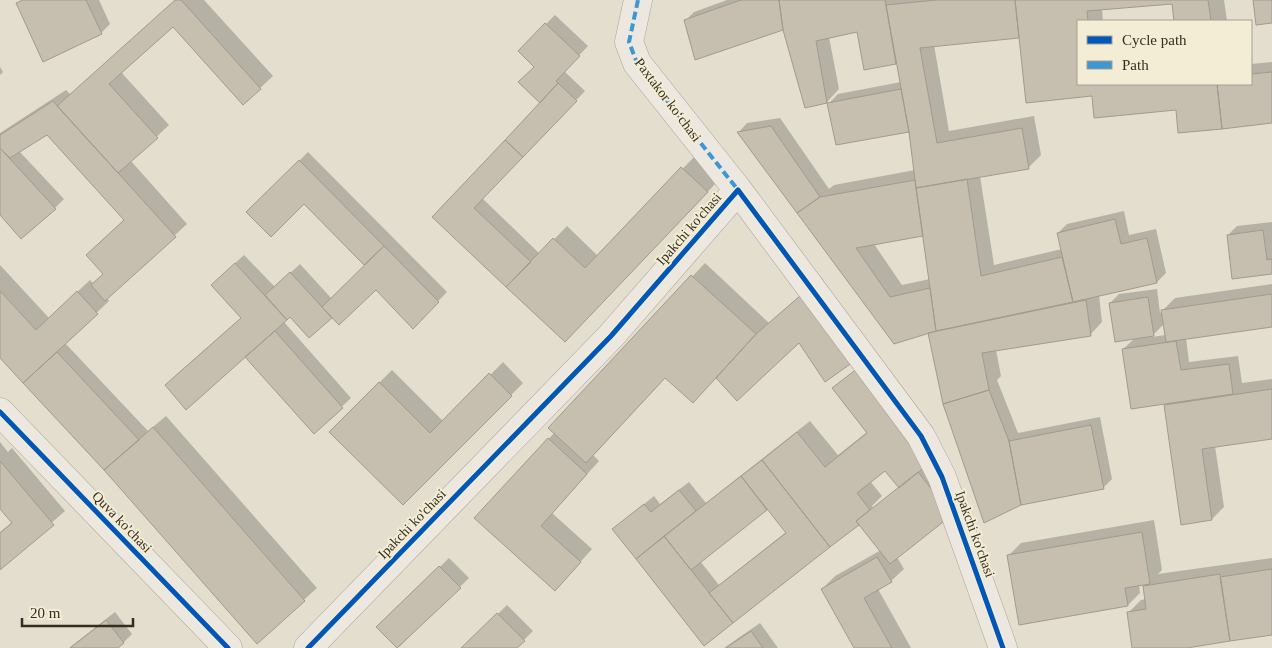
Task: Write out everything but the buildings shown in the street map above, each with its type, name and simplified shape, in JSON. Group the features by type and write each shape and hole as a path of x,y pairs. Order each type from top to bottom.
{"street":[{"name":"Paxtakor koʻchasi","path":"638,0 629,42 637,63 738,190"},
{"name":"Ipakchi ko'chasi","path":"308,648 611,336 738,190 921,436 942,477 1003,648"},
{"name":"Quva ko'chasi","path":"0,412 228,648"}],"marked path":[{"path":"638,0 629,42 637,63 738,190"}],"cycle path":[{"path":"308,648 611,336 738,190 921,436 942,477 1003,648"},
{"path":"0,412 228,648"}]}
